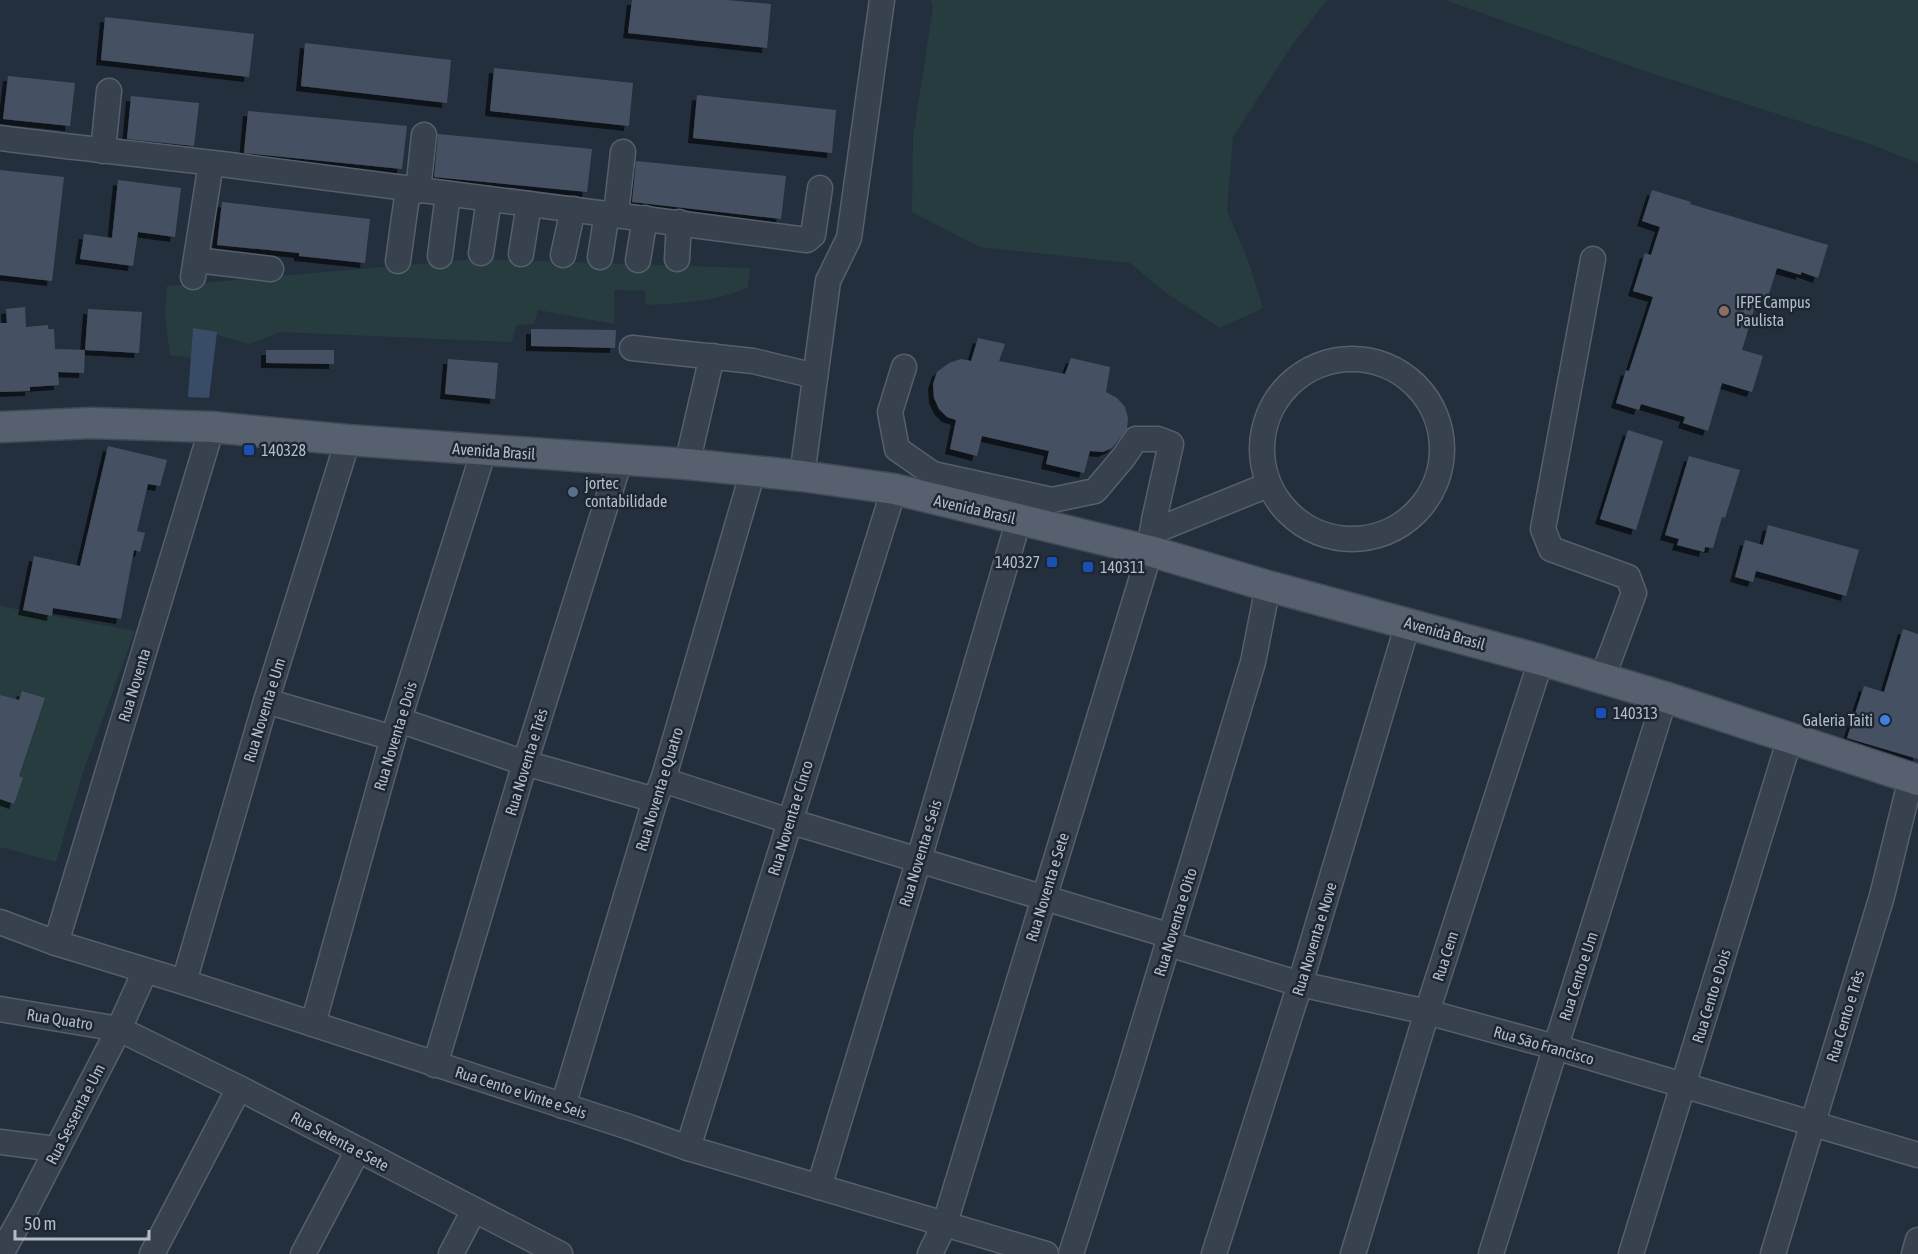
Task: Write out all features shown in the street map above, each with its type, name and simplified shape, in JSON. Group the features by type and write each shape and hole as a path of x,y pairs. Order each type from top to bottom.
{"main road":[{"name":"Avenida Brasil","path":"0,427 92,423 213,427 348,440 687,464 802,476 894,489 1019,519 1151,542 1268,586 1408,622 1541,660 1665,697 1915,779"}],"street":[{"path":"802,476 828,281 849,238 882,0"},
{"path":"103,151 109,91"},
{"path":"398,261 424,135"},
{"path":"0,138 688,223 807,240 813,235 820,188"},
{"path":"600,257 623,152"},
{"path":"211,163 195,269 270,269"},
{"path":"440,256 448,194"},
{"path":"481,253 489,199"},
{"path":"521,254 529,204"},
{"path":"563,255 573,209"},
{"path":"638,260 645,218"},
{"path":"684,260 688,223"},
{"path":"1593,259 1543,529 1551,549 1628,577 1634,593 1602,679"},
{"path":"632,348 753,361 815,376"},
{"path":"687,464 712,356"},
{"path":"1356,358 1385,364 1412,380 1431,403 1441,430 1443,460 1434,488 1417,512 1393,530 1365,538 1335,538 1307,528 1284,509 1268,485 1261,455 1264,425 1277,398 1298,376 1307,371 1325,362 1356,358"},
{"name":"Rua Noventa e Sete","path":"904,367 890,412 897,449 933,474 1052,500 1095,491 1123,458 1136,438 1158,439 1171,444 1151,542 945,1223 930,1254"},
{"name":"Rua Noventa","path":"56,943 213,427"},
{"name":"Rua Noventa e Um","path":"184,982 266,701 348,440"},
{"name":"Rua Noventa e Dois","path":"313,1024 396,729 484,450"},
{"name":"Rua Noventa e Três","path":"435,1065 525,763 620,460"},
{"name":"Rua Noventa e Quatro","path":"563,1106 753,471"},
{"path":"1151,542 1268,485"},
{"name":"Rua Noventa e Cinco","path":"688,1148 894,489"},
{"name":"Rua Noventa e Seis","path":"819,1187 1019,519"},
{"name":"Rua Noventa e Oito","path":"1071,1254 1170,940 1253,662 1268,586"},
{"name":"Rua Noventa e Nove","path":"1214,1254 1300,984 1408,622"},
{"name":"Rua Cem","path":"1353,1254 1427,1012 1541,660"},
{"name":"Rua Cento e Um","path":"1491,1254 1665,697"},
{"name":"Rua São Francisco","path":"266,701 396,729 525,763 659,790 789,821 1044,897 1300,984 1427,1012 1555,1047 1918,1155"},
{"name":"Rua Cento e Dois","path":"1631,1254 1790,738"},
{"name":"Rua Cento e Três","path":"1773,1254 1882,896 1915,779"},
{"name":"Rua Cento e Vinte e Seis","path":"0,922 56,943 184,982 688,1148 1046,1254"},
{"name":"Rua Sessenta e Um","path":"1,1254 119,1029 145,971"},
{"name":"Rua Quatro","path":"0,1010 119,1029"},
{"name":"Rua Setenta e Sete","path":"119,1029 240,1088 560,1254"},
{"path":"152,1254 240,1088"},
{"path":"0,1142 56,1149"},
{"path":"303,1254 358,1150"},
{"path":"451,1254 474,1210"},
{"path":"1914,1254 1918,1240"}],"green space":[{"path":"931,0 1327,0 1292,45 1233,137 1227,211 1248,260 1263,308 1220,328 1166,293 1130,263 980,247 912,212 913,138 933,7"},
{"path":"1445,0 1918,0 1918,163 1873,145 1642,70"},
{"path":"475,259 750,268 748,287 711,299 646,305 645,291 614,290 614,324 538,310 534,324 516,325 512,342 280,332 249,344 193,328 191,358 170,355 165,317 167,286"},
{"path":"0,606 135,631 84,769 56,862 0,847"}],"water":[{"path":"193,328 217,332 209,398 188,397"}],"building":[{"path":"632,0 727,0 771,4 767,48 628,33"},
{"path":"105,17 254,34 249,77 101,60"},
{"path":"305,43 451,60 447,103 301,86"},
{"path":"494,68 633,83 629,126 490,111"},
{"path":"8,76 75,83 70,126 3,119"},
{"path":"697,95 836,110 832,153 693,138"},
{"path":"131,96 199,103 194,146 127,139"},
{"path":"248,111 407,126 402,169 244,153"},
{"path":"438,134 592,149 587,192 434,177"},
{"path":"636,161 786,176 781,219 632,202"},
{"path":"0,170 64,177 52,281 0,275"},
{"path":"118,180 181,188 175,237 138,232 133,266 80,259 84,234 112,238"},
{"path":"1652,190 1691,202 1690,204 1828,245 1818,278 1801,272 1801,275 1777,268 1767,300 1758,297 1742,350 1763,356 1752,392 1722,383 1708,431 1683,423 1685,417 1641,404 1639,410 1616,403 1653,297 1633,291 1645,253 1651,255 1660,227 1642,221"},
{"path":"222,202 370,219 365,263 299,256 299,253 217,245"},
{"path":"25,307 26,327 48,325 48,329 54,329 55,349 85,350 84,373 58,372 59,385 30,387 30,391 0,392 0,323 7,323 6,309"},
{"path":"88,309 142,312 139,353 85,350"},
{"path":"531,329 616,330 615,348 531,346"},
{"path":"978,338 1005,344 999,361 1065,374 1071,358 1110,367 1106,392 1117,398 1125,407 1128,418 1127,429 1112,448 1103,452 1090,451 1084,473 1046,464 1049,451 982,436 977,456 950,449 956,420 947,417 939,409 934,398 933,384 937,372 949,363 961,359 971,361"},
{"path":"266,350 334,350 334,364 266,363"},
{"path":"448,359 498,363 495,399 445,394"},
{"path":"1628,430 1663,441 1636,530 1600,519"},
{"path":"108,446 167,460 160,486 148,484 137,531 145,533 140,552 134,550 121,619 53,608 52,616 23,610 34,556 80,566"},
{"path":"1689,456 1740,470 1713,548 1705,547 1704,552 1677,545 1679,539 1665,535"},
{"path":"1768,525 1859,550 1846,596 1756,571 1753,582 1735,577 1745,540 1763,545"},
{"name":"Galeria Taiti","path":"1903,629 1918,634 1918,759 1847,738 1864,686 1884,692"},
{"path":"22,691 45,698 19,776 23,778 14,804 0,799 0,695 19,700"}],"place":[{"name":"IFPE Campus Paulista","path":"1724,311"},
{"name":"140328","path":"249,450"},
{"name":"jortec contabilidade","path":"573,492"},
{"name":"140327","path":"1052,562"},
{"name":"140311","path":"1088,567"},
{"name":"140313","path":"1601,713"},
{"name":"Galeria Taiti","path":"1885,720"}]}
